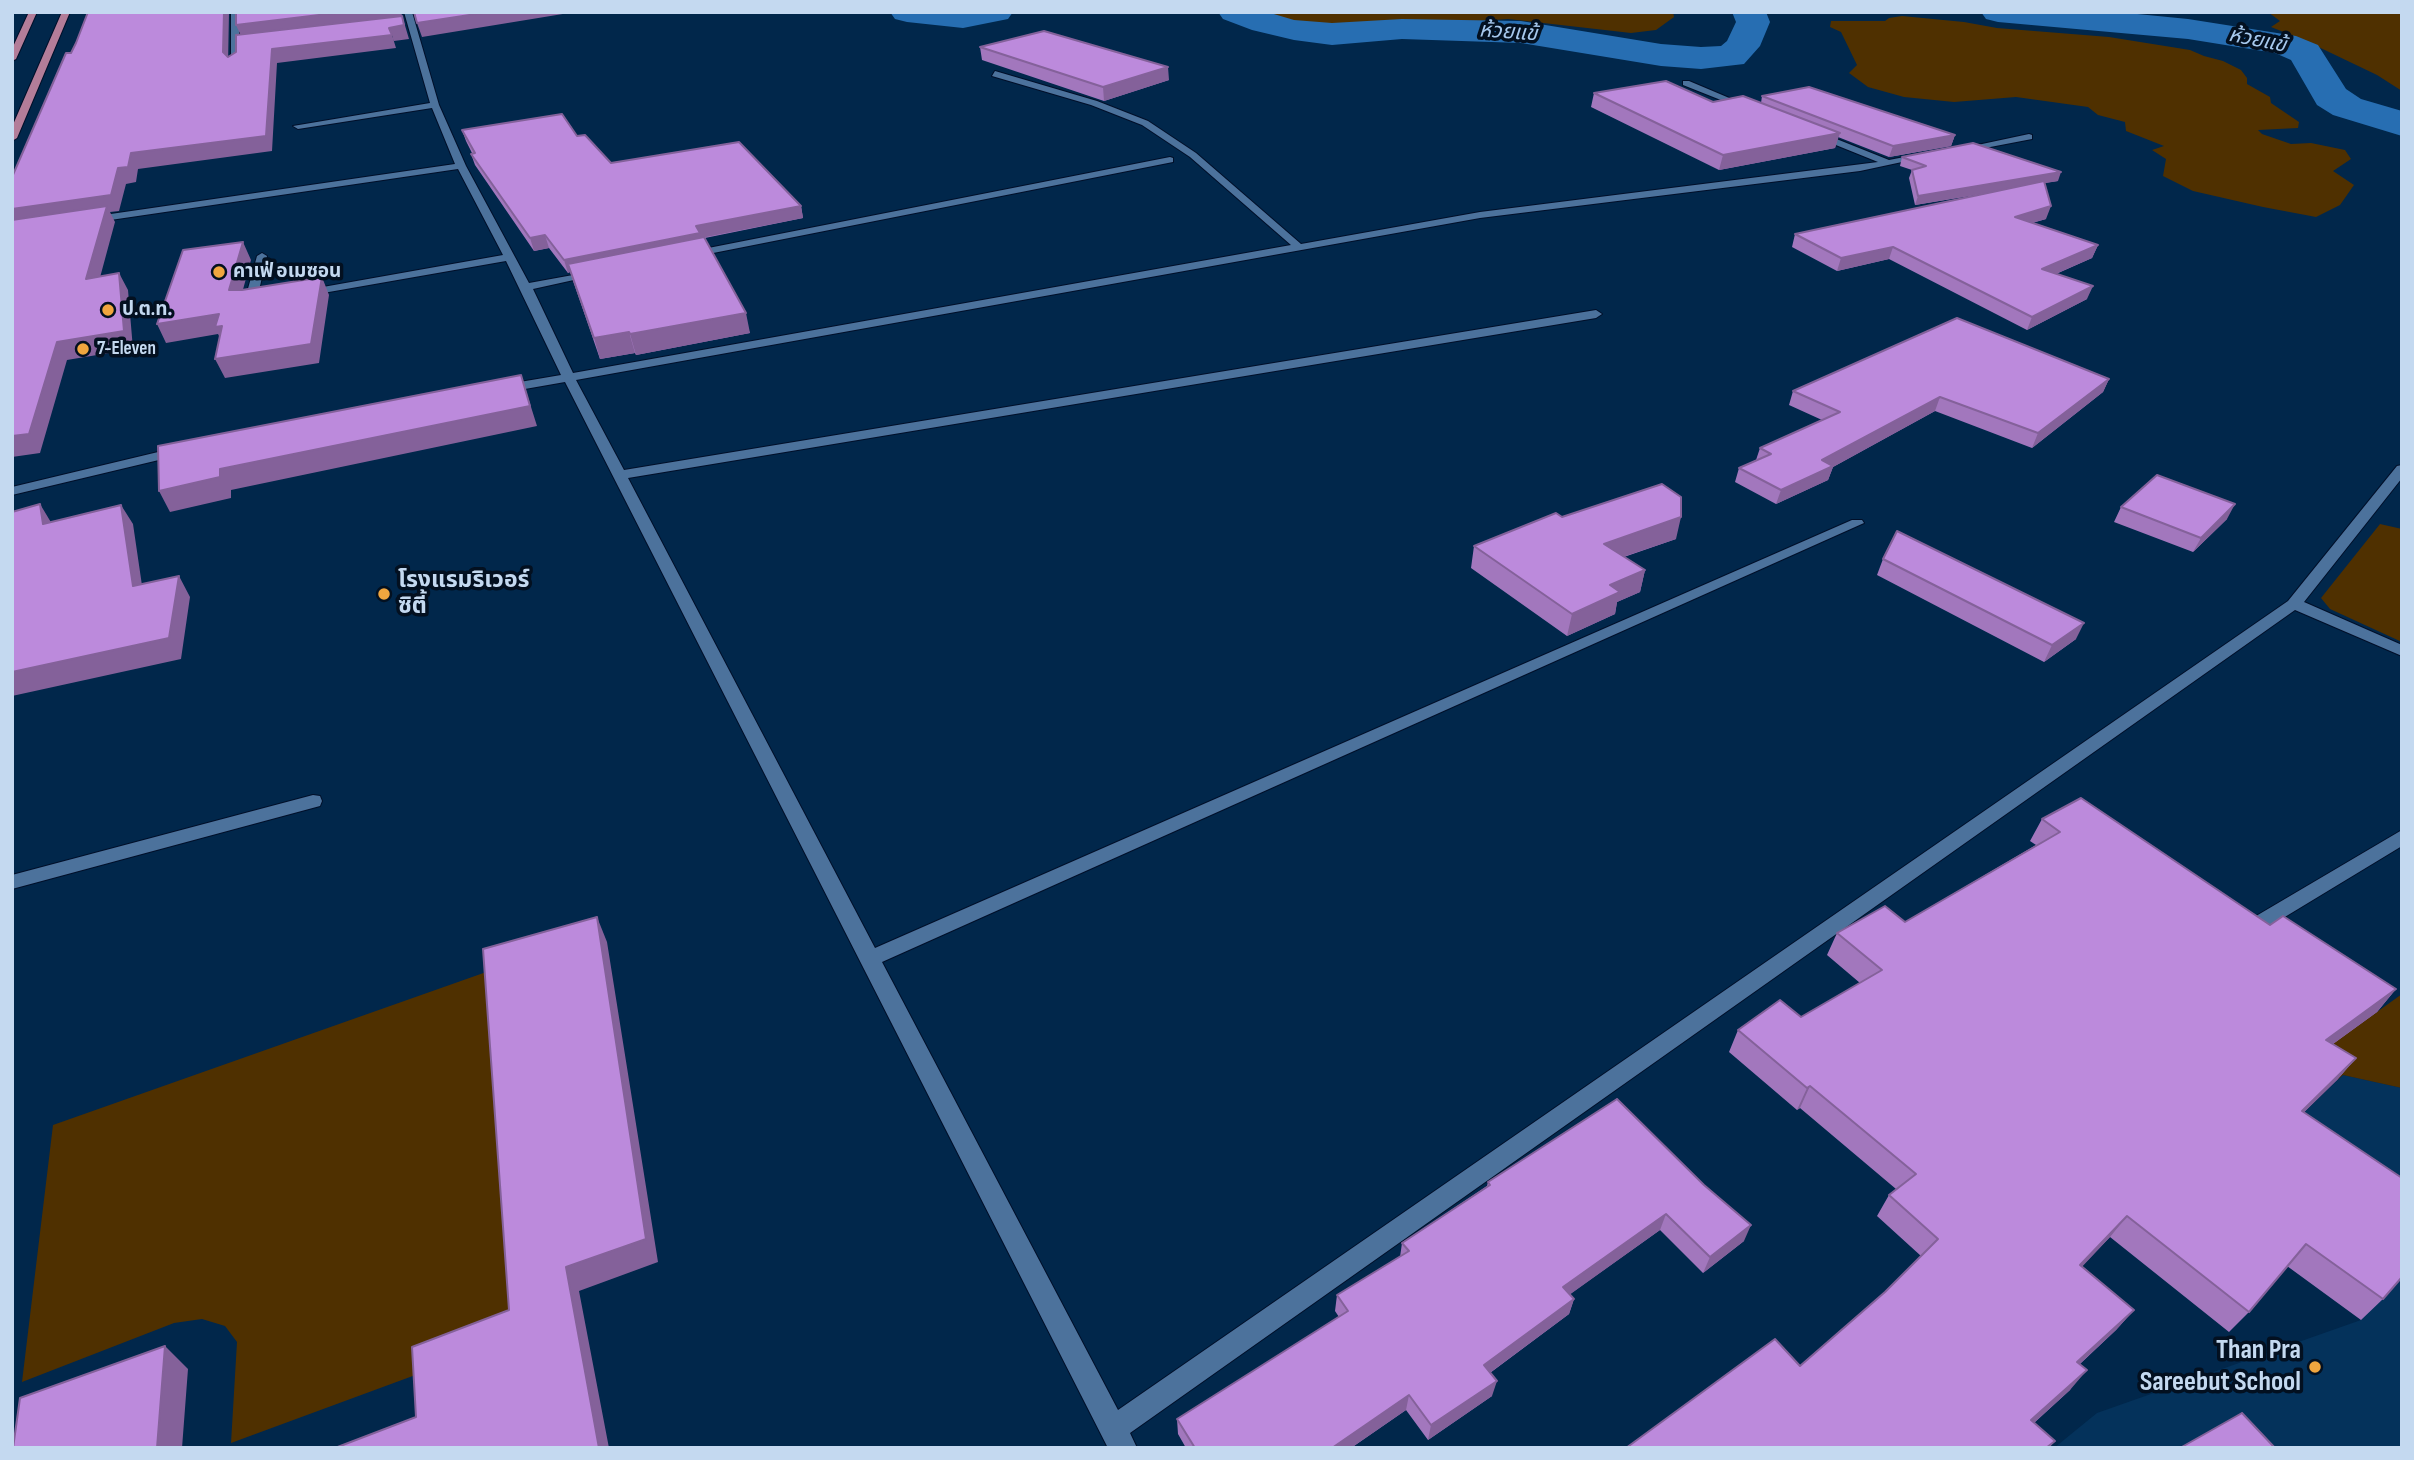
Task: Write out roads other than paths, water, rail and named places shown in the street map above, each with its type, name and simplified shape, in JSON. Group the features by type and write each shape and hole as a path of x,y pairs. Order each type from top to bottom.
{"main road":[{"path":"12,59 33,12"},
{"path":"12,138 66,12"}],"street":[{"path":"235,66 235,13 246,12"},
{"path":"405,20 460,166 526,287 568,376 1123,1448"},
{"path":"236,44 249,42"},
{"path":"995,74 1094,103 1145,123 1193,155 1300,248"},
{"path":"1686,83 1762,113"},
{"path":"298,126 435,105"},
{"path":"1800,128 1889,163"},
{"path":"489,391 1480,215 1889,163 2029,137"},
{"path":"671,259 1170,160"},
{"path":"80,222 460,166"},
{"path":"262,256 250,303 277,298"},
{"path":"291,296 509,257"},
{"path":"526,287 605,272"},
{"path":"619,475 1596,314"},
{"path":"12,491 196,447"},
{"path":"1113,1429 2294,604 2402,469"},
{"path":"869,959 1857,523"},
{"path":"2294,604 2402,651"},
{"path":"12,882 313,801"},
{"path":"2258,924 2402,837"}],"waterway":[{"name":"ห้วยแข้","path":"907,12 963,18 996,12"},
{"name":"ห้วยแข้","path":"1235,12 1294,30 1332,34 1402,29 1521,32 1661,55 1701,58 1731,56 1742,46 1753,22 1749,12"},
{"name":"ห้วยแข้","path":"1998,12 2188,29 2283,44 2305,53 2331,97 2347,107 2402,124"}],"place":[{"name":"คาเฟ่ อเมซอน","path":"219,272"},
{"name":"ป.ต.ท.","path":"108,310"},
{"name":"7-Eleven","path":"83,349"},
{"name":"โรงแรมริเวอร์ ซิตี้","path":"384,594"},
{"name":"Than Pra Sareebut School","path":"2315,1367"}]}
